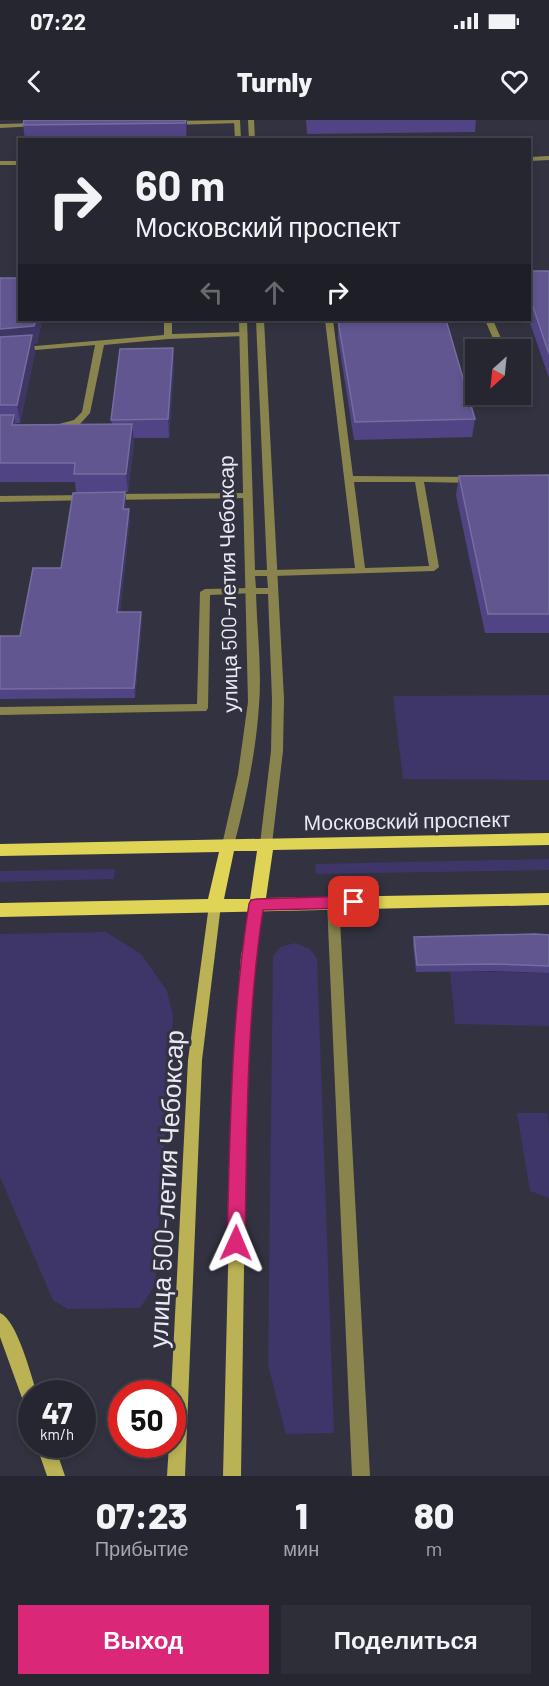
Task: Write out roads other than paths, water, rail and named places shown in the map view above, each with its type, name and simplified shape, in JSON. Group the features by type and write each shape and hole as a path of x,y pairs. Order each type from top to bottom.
{"main road":[{"name":"Московский проспект","path":"228,845 549,838"},
{"path":"232,1476 240,1063 248,956 266,844"},
{"path":"0,850 228,845 214,905"},
{"path":"0,910 549,899"},
{"name":"улица 500-летия Чебоксар","path":"176,1476 195,1060 214,905"},
{"path":"0,1321 9,1337 24,1380"},
{"path":"50,1458 56,1476"}],"street":[{"path":"251,120 252,138"},
{"path":"161,123 238,121 238,138"},
{"path":"0,126 34,122 45,124"},
{"path":"531,159 549,158"},
{"path":"0,163 18,163"},
{"path":"168,321 168,338"},
{"name":"улица 500-летия Чебоксар","path":"228,845 242,795 254,702 243,321"},
{"name":"улица 500-летия Чебоксар","path":"260,321 274,591 278,751 266,844"},
{"path":"329,321 360,571"},
{"path":"489,321 497,339"},
{"path":"0,351 168,338 261,334"},
{"path":"41,427 61,427 77,422 86,413 100,343"},
{"path":"350,479 478,480"},
{"path":"249,573 430,569 434,567 419,480"},
{"path":"0,499 270,496"},
{"path":"0,711 202,708 205,592 274,591"},
{"path":"333,902 360,1476"}]}
